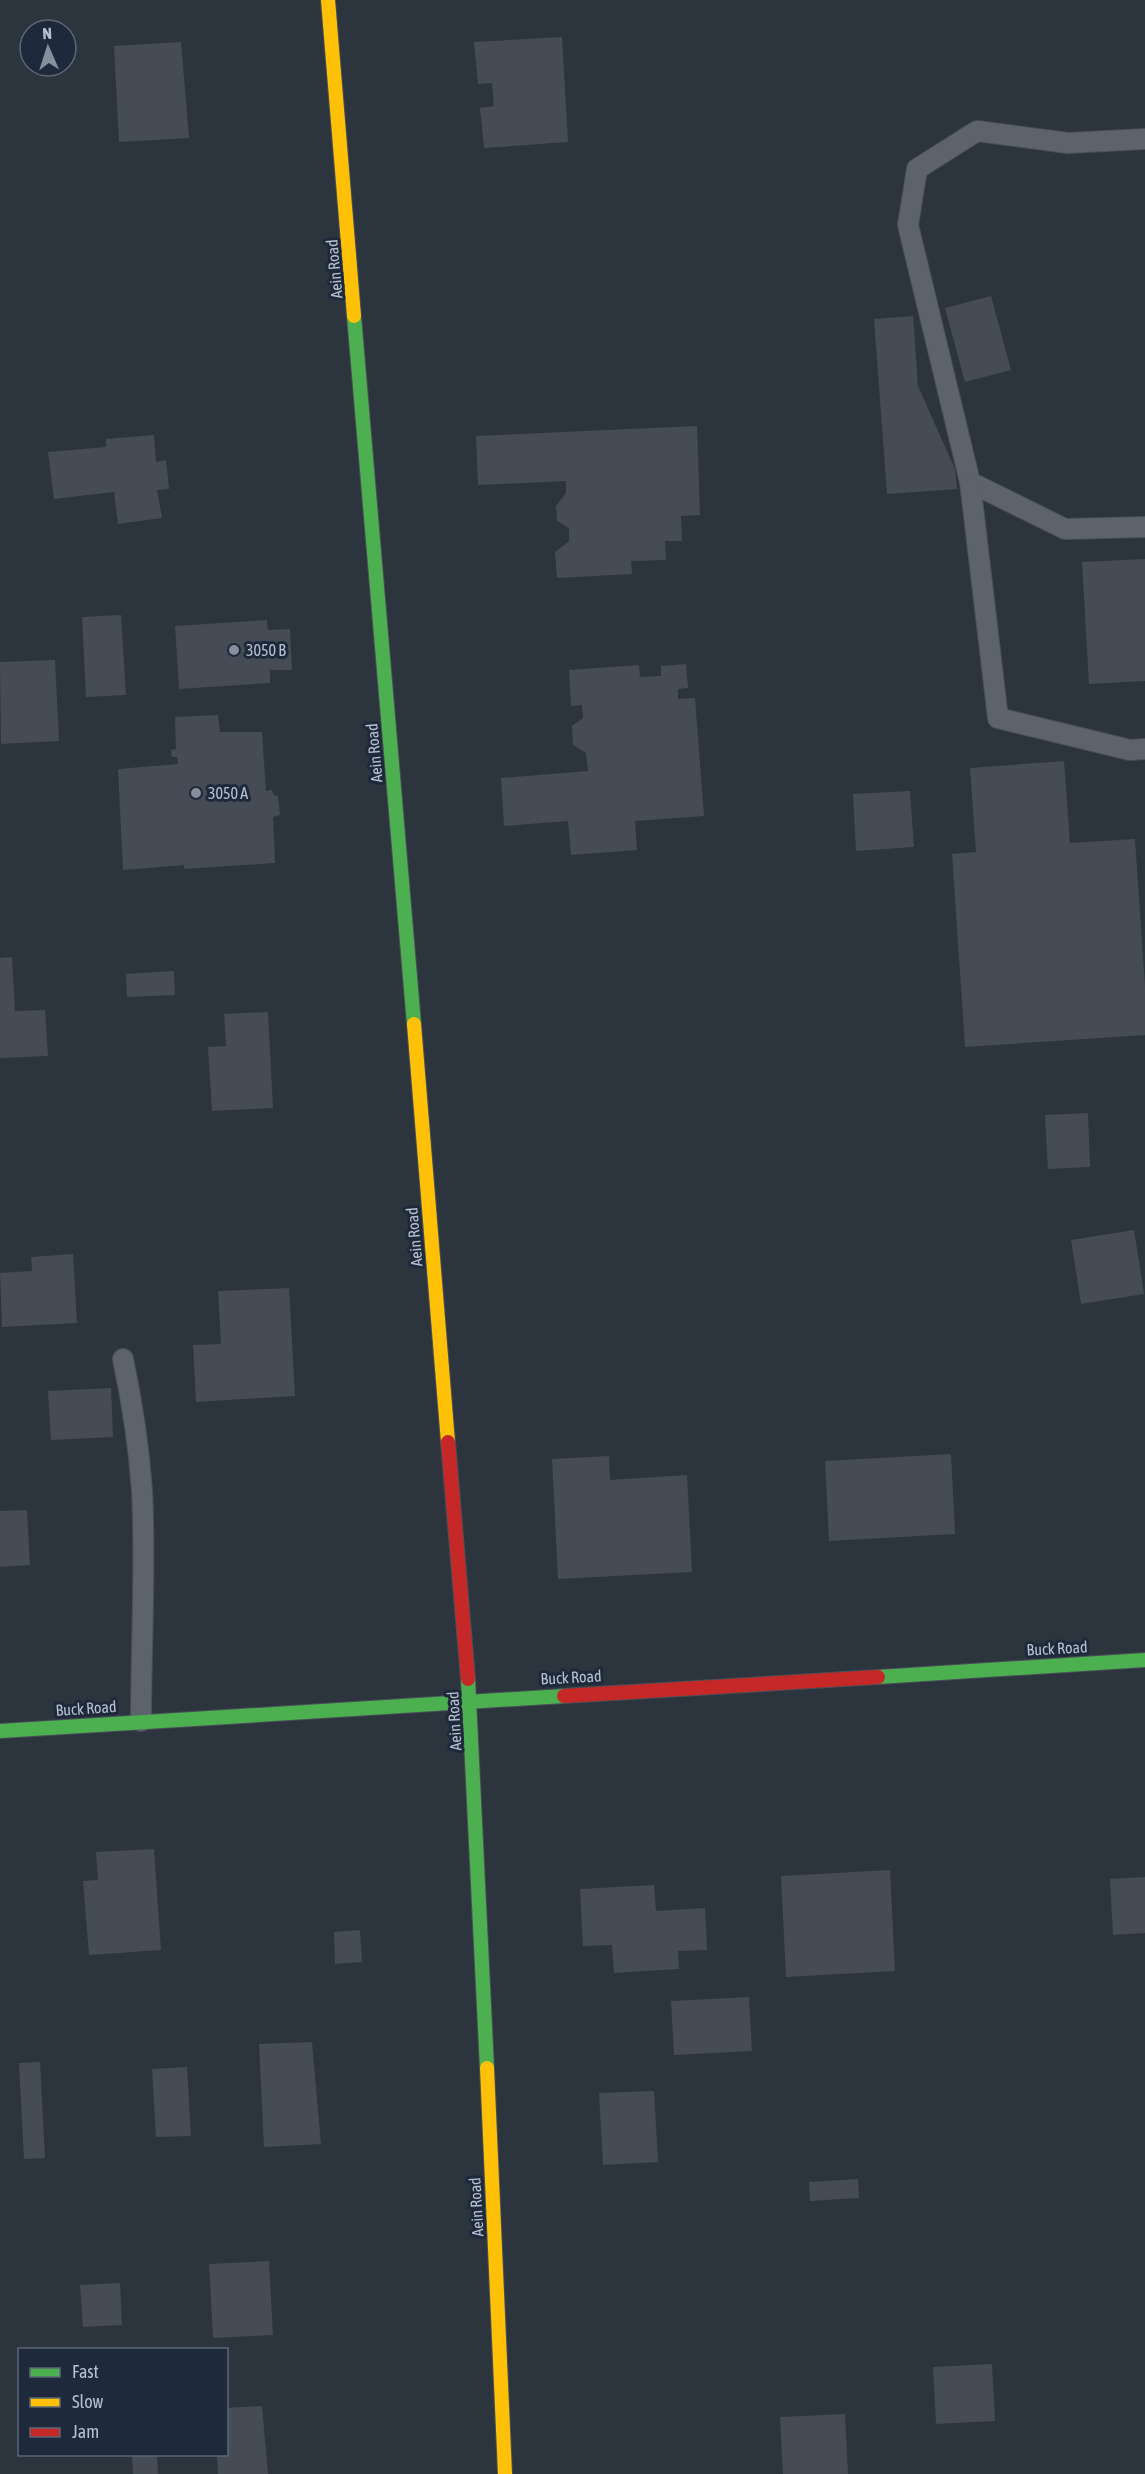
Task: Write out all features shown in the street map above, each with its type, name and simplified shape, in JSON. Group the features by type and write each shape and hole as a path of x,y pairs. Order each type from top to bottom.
{"street":[{"name":"Aein Road","path":"328,0 470,1700 505,2474"},
{"name":"Buck Road","path":"0,1731 470,1700 1145,1660"}],"lane":[{"path":"1145,139 1068,143 977,131 917,169 908,225 970,482 998,718 1130,750 1145,749"},
{"path":"970,482 1065,529 1145,527"},
{"path":"123,1359 142,1490 144,1600 141,1721"}],"building":[{"path":"562,37 568,142 484,148 480,108 494,106 492,83 478,84 474,42"},
{"path":"181,42 189,138 119,142 114,46"},
{"path":"991,296 1011,370 965,382 945,308"},
{"path":"913,316 918,386 955,469 957,489 887,494 874,319"},
{"path":"697,426 700,515 681,516 682,541 665,541 666,560 631,561 632,574 557,578 555,552 569,541 569,528 557,521 556,506 566,493 566,481 478,485 476,436"},
{"path":"154,435 156,462 166,460 169,489 157,490 162,518 118,524 114,492 54,499 48,452 106,447 106,439"},
{"path":"1145,559 1145,681 1089,684 1082,562"},
{"path":"121,615 126,695 86,697 82,617"},
{"name":"3050 B","path":"267,620 268,630 290,629 292,670 270,670 270,683 179,689 175,626"},
{"path":"55,660 59,741 1,744 0,662"},
{"path":"686,664 688,688 678,689 678,699 695,698 704,816 635,821 637,850 571,855 568,821 504,826 501,778 588,771 586,753 573,745 572,726 583,718 582,705 571,706 569,670 639,665 640,677 661,676 661,666"},
{"name":"3050 A","path":"218,715 220,732 262,732 266,791 272,790 274,795 278,796 280,815 273,817 275,863 184,869 184,865 123,870 118,769 178,764 177,757 172,757 171,750 176,749 175,717"},
{"path":"1064,761 1070,843 1135,839 1145,986 1145,1035 965,1047 952,854 976,852 970,768"},
{"path":"910,791 914,847 856,851 853,794"},
{"path":"12,957 15,1011 45,1010 48,1056 0,1058 0,958"},
{"path":"174,971 175,995 127,997 126,974"},
{"path":"268,1012 273,1108 212,1111 208,1047 226,1046 224,1014"},
{"path":"1088,1113 1090,1167 1048,1169 1045,1115"},
{"path":"1134,1230 1144,1294 1081,1304 1071,1240"},
{"path":"73,1254 77,1323 2,1327 0,1273 32,1271 31,1257"},
{"path":"289,1288 295,1396 196,1402 193,1345 221,1344 218,1291"},
{"path":"111,1388 113,1437 51,1440 48,1391"},
{"path":"951,1454 955,1534 829,1541 825,1461"},
{"path":"609,1456 610,1480 687,1475 692,1572 558,1579 552,1459"},
{"path":"27,1510 30,1565 0,1567 0,1511"},
{"path":"154,1849 161,1950 89,1955 83,1881 98,1880 96,1852"},
{"path":"890,1870 895,1971 786,1977 781,1876"},
{"path":"1145,1877 1145,1933 1113,1935 1110,1879"},
{"path":"654,1885 656,1911 705,1908 707,1950 678,1951 679,1969 614,1973 612,1945 583,1946 580,1889"},
{"path":"360,1930 362,1962 335,1964 334,1932"},
{"path":"749,1997 752,2051 674,2055 671,2001"},
{"path":"312,2042 321,2144 264,2147 259,2044"},
{"path":"40,2062 45,2158 24,2159 19,2063"},
{"path":"187,2067 191,2136 156,2137 152,2069"},
{"path":"654,2091 658,2162 603,2165 599,2093"},
{"path":"858,2179 859,2198 810,2201 809,2182"},
{"path":"269,2261 273,2335 213,2338 209,2264"},
{"path":"120,2283 122,2325 83,2327 80,2285"},
{"path":"992,2364 995,2421 936,2424 933,2367"},
{"path":"262,2406 268,2474 218,2474 217,2456 228,2456 228,2408"},
{"path":"845,2414 848,2474 783,2474 780,2417"},
{"path":"132,2456 157,2456 158,2474 133,2474"}],"traffic: fast":[{"path":"354,316 414,1024"},
{"path":"878,1677 1145,1660"},
{"path":"468,1679 487,2068"},
{"path":"0,1731 564,1696"}],"traffic: slow":[{"path":"328,0 354,316"},
{"path":"414,1024 448,1442"},
{"path":"487,2068 505,2474"}],"traffic: jam":[{"path":"448,1442 468,1679"},
{"path":"564,1696 878,1677"}],"place":[{"name":"3050 B","path":"234,650"},
{"name":"3050 A","path":"196,793"}]}
